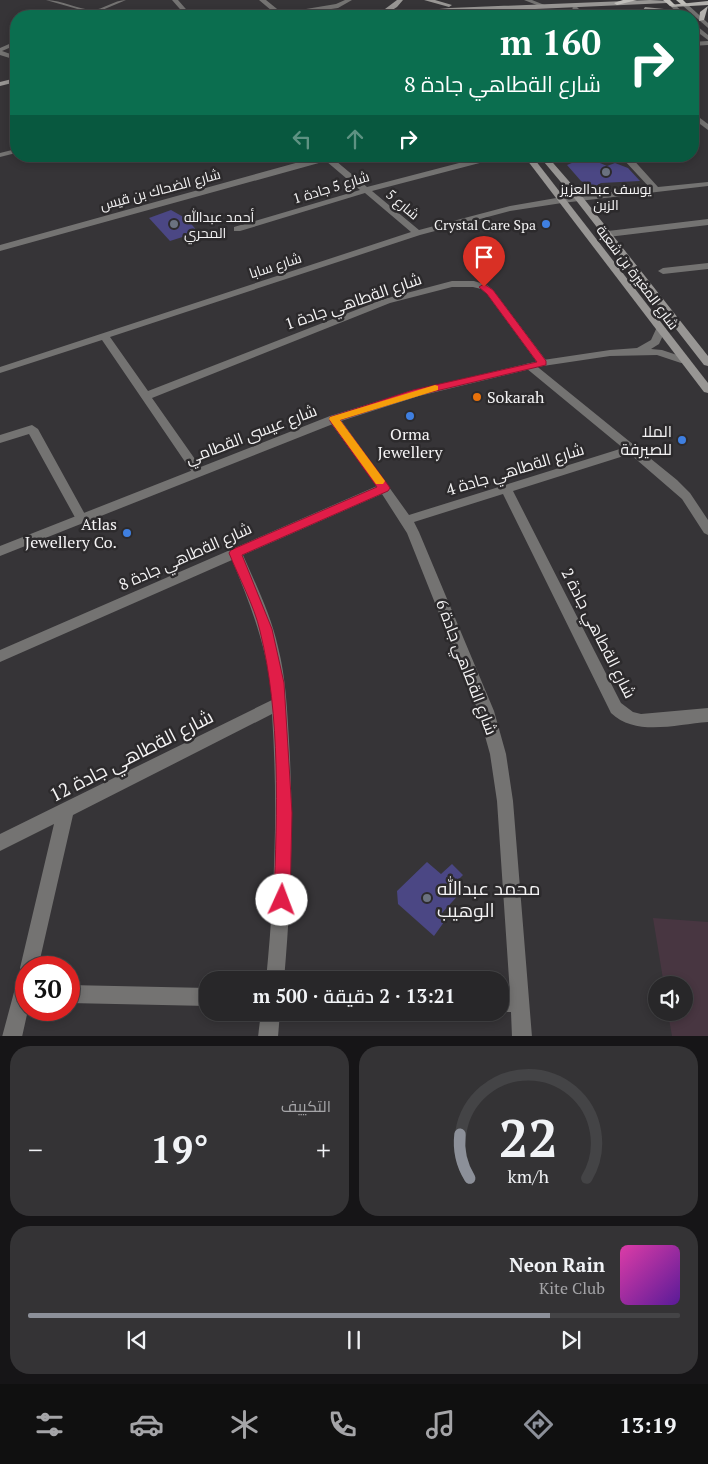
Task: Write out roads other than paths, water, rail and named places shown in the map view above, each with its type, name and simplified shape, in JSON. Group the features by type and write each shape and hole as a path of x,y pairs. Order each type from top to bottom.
{"highway":[{"path":"617,3 634,0"}],"main road":[{"path":"390,10 400,0"},
{"path":"427,0 457,6 484,8"},
{"path":"681,2 696,0"},
{"path":"523,10 668,2"},
{"path":"466,10 617,3 708,3"},
{"path":"410,4 414,10"},
{"path":"420,4 426,10"},
{"path":"602,7 656,10"},
{"path":"705,23 703,12 708,8"},
{"name":"شارع المغيرة بن شعبة","path":"533,162 708,390"},
{"name":"شارع المغيرة بن شعبة","path":"548,162 608,234 708,362"}],"street":[{"path":"48,0 88,10"},
{"path":"62,3 71,0"},
{"path":"100,10 123,0"},
{"path":"176,0 185,10"},
{"path":"262,0 275,10"},
{"path":"313,10 338,6 348,0"},
{"path":"518,7 526,0 544,6"},
{"path":"701,122 708,128"},
{"name":"شارع الضحاك بن قيس","path":"0,248 308,162"},
{"name":"شارع 5","path":"332,162 416,233"},
{"name":"شارع 5 جادة 1","path":"237,229 473,162"},
{"path":"631,162 656,190"},
{"path":"562,200 708,184"},
{"name":"شارع سابا","path":"0,370 416,233 510,209 562,200"},
{"path":"608,234 708,222"},
{"path":"663,271 708,266"},
{"name":"شارع الةطاهي جادة 1","path":"146,396 387,301 452,284 474,284 484,287 490,292 543,363"},
{"path":"639,351 655,342 661,329"},
{"path":"104,336 198,472"},
{"name":"شارع عيسى القطامي","path":"0,551 334,419 416,393 543,363 639,351 668,354 685,361"},
{"path":"530,366 680,489 708,530"},
{"name":"شارع الةطاهي جادة 6","path":"334,419 407,520 419,544 479,691 498,754 505,800 522,1036"},
{"path":"0,440 32,429 81,518"},
{"name":"شارع الةطاهي جادة 4","path":"407,520 632,449"},
{"name":"شارع الةطاهي جادة 8","path":"0,656 384,488"},
{"name":"شارع الةطاهي جادة 2","path":"506,489 616,708 632,720 641,721 708,716"},
{"path":"235,553 266,629 275,664 279,703 284,774 284,855 276,971"},
{"name":"شارع الةطاهي جادة 12","path":"0,843 279,703"},
{"path":"32,956 66,809"},
{"path":"80,994 199,997"},
{"path":"509,1003 519,1003"},
{"path":"12,1036 16,1021"},
{"path":"268,1036 270,1021"}],"place":[{"name":"يوسف عبدالعزيز الزبن","path":"606,172"},
{"name":"أحمد عبدالله المحري","path":"174,224"},
{"name":"Crystal Care Spa","path":"546,224"},
{"name":"Sokarah","path":"477,397"},
{"name":"Orma Jewellery","path":"410,416"},
{"name":"الملا للصيرفة","path":"682,440"},
{"name":"Atlas Jewellery Co.","path":"127,533"},
{"name":"محمد عبدالله الوهيب","path":"427,898"}]}
